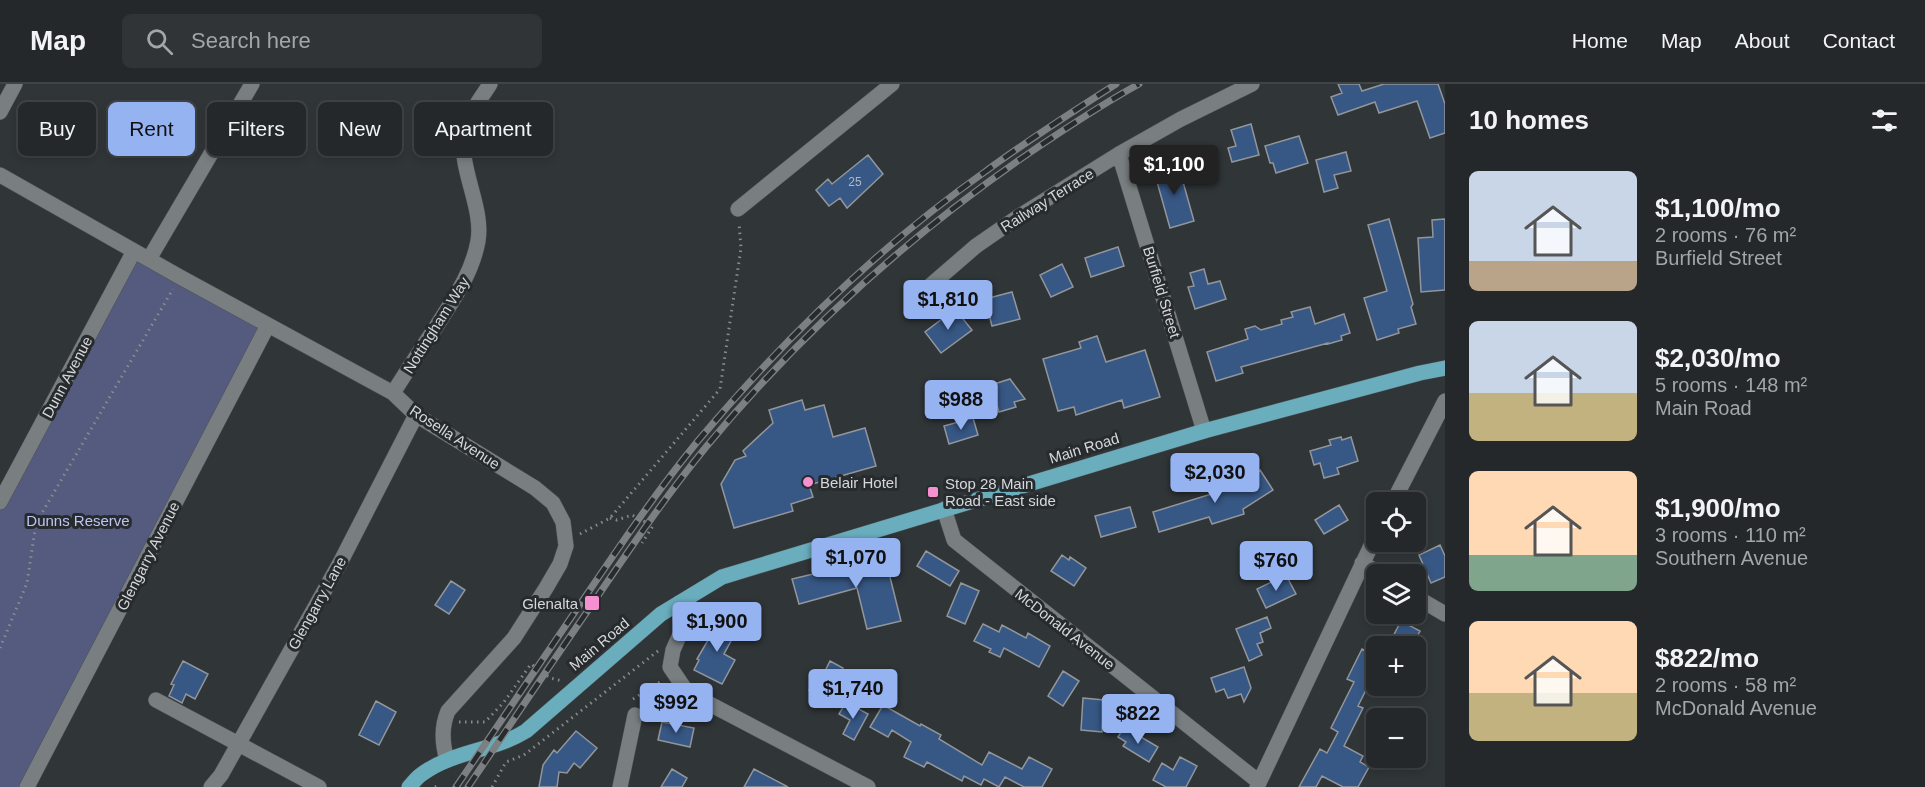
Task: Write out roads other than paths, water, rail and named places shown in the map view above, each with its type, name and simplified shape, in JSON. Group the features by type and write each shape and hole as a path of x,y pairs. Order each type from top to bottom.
{"main road":[{"name":"Main Road","path":"409,787 422,774 447,760 512,739 526,730 661,614 722,576 1204,430 1445,368"}],"street":[{"path":"0,112 15,84"},
{"path":"149,260 252,84"},
{"name":"Nottingham Way","path":"393,393 462,287 473,261 478,239 478,224 463,140 466,125 490,84"},
{"path":"738,209 892,84"},
{"name":"Railway Terrace","path":"917,297 976,246 1018,217 1119,154 1181,119 1252,84"},
{"name":"Burfield Street","path":"1119,154 1204,430"},
{"name":"Rosella Avenue","path":"0,175 149,260 393,393 416,415 535,488 553,503 564,522 566,546 560,564 514,638 448,711 444,721 442,744 447,760"},
{"name":"Dunn Avenue","path":"0,502 134,251"},
{"name":"Glengarry Avenue","path":"27,787 268,326"},
{"path":"1398,492 1445,401"},
{"name":"Glengarry Lane","path":"211,787 221,775 341,561 416,415"},
{"name":"McDonald Avenue","path":"944,509 954,540 1258,784"},
{"path":"1258,784 1368,552"},
{"path":"1362,563 1366,565"},
{"path":"679,603 681,632 673,650 670,667 687,692 868,787"},
{"path":"1426,603 1445,614"},
{"path":"156,700 319,787"},
{"path":"620,787 635,715"}],"railway":[{"path":"456,787 653,499 729,404 833,297 907,231 946,200 1050,126 1116,84"},
{"path":"468,787 662,504 741,406 815,328 894,256 978,189 1094,110 1139,84"}],"place":[{"name":"Belair Hotel","path":"808,482"},
{"name":"Stop 28 Main Road - East side","path":"933,492"},
{"name":"Glenalta","path":"592,603"}],"park label":[{"name":"Dunns Reserve","path":"78,520"}]}
